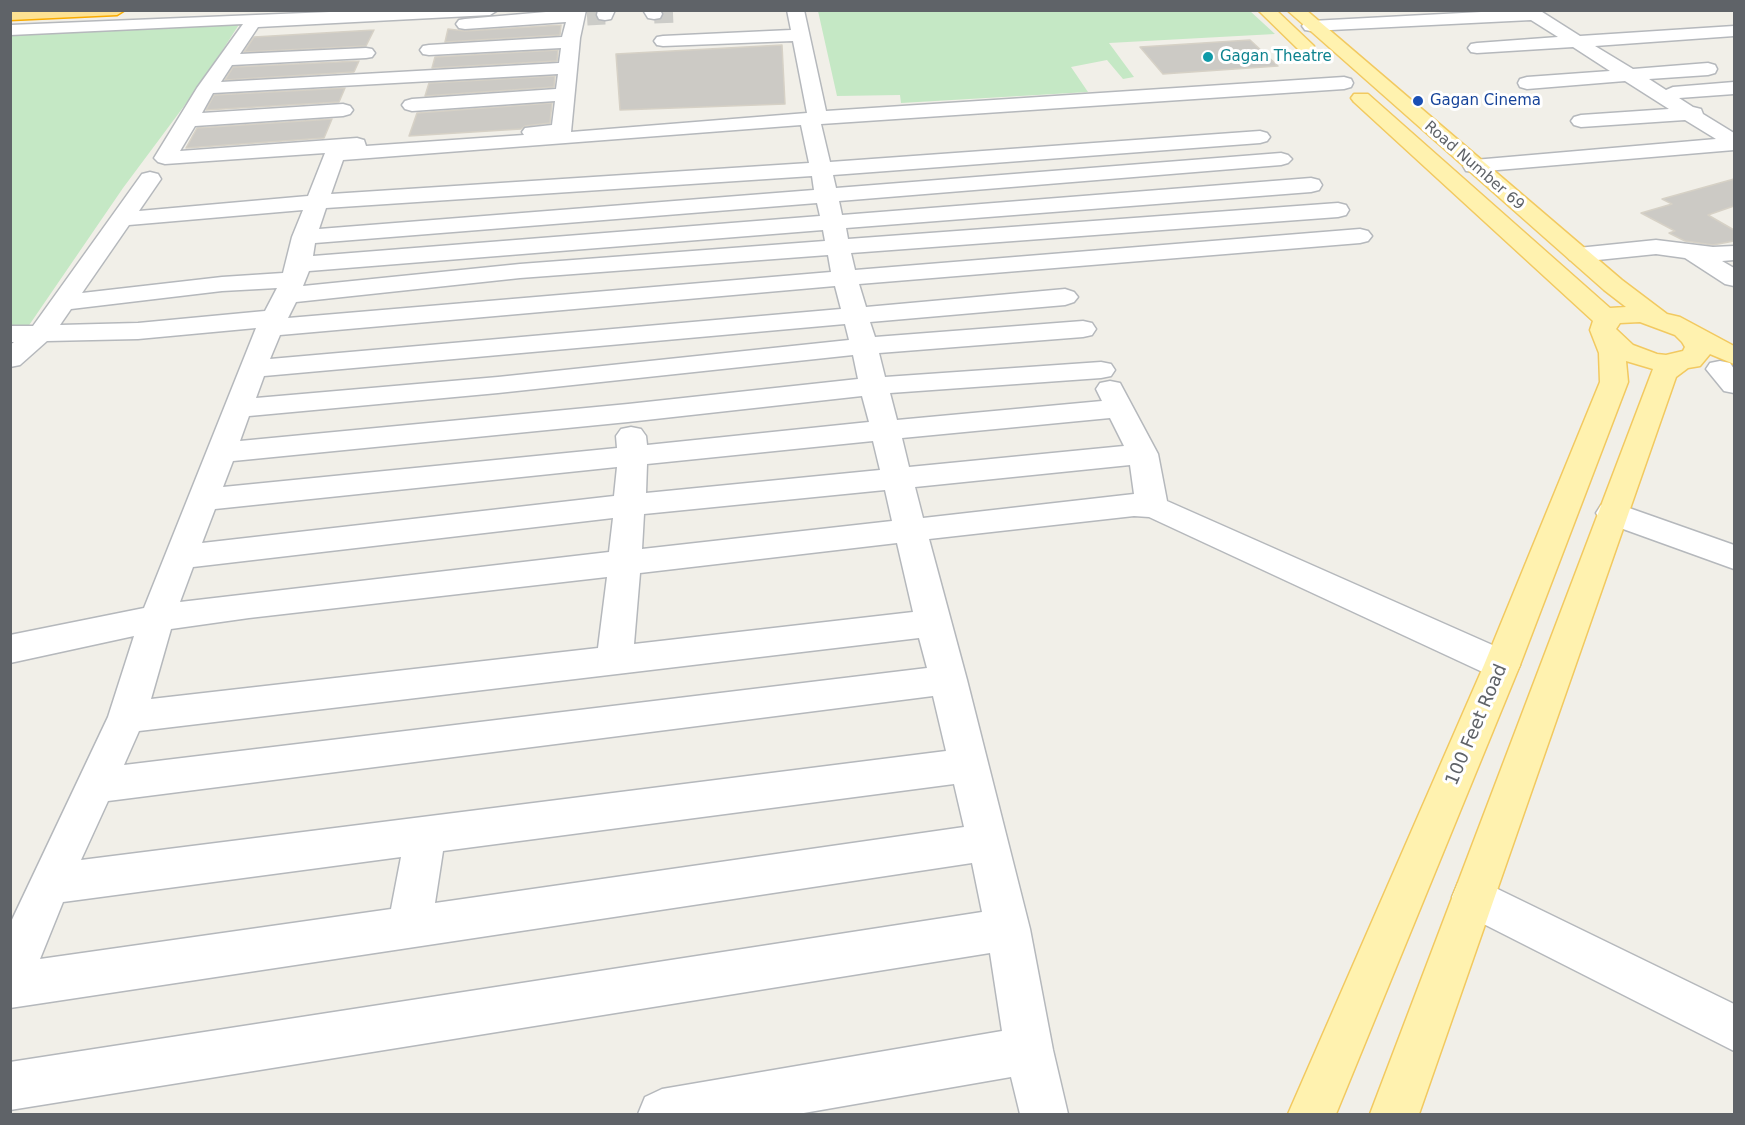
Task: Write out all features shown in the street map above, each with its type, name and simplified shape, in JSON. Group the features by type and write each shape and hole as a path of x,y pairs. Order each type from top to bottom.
{"highway":[{"path":"10,15 117,10"}],"main road":[{"name":"Road Number 69","path":"1266,10 1605,325 1614,344 1637,356 1666,363 1684,351"},
{"name":"Road Number 69","path":"1302,17 1578,255 1657,318"},
{"path":"1605,325 1627,314 1657,318 1684,351 1731,371"},
{"name":"100 Feet Road","path":"1312,1114 1502,665 1614,382 1612,353 1605,325"},
{"path":"1395,1114 1664,373 1684,351"}],"street":[{"path":"10,30 400,10"},
{"path":"244,35 376,29 490,10"},
{"path":"795,10 802,35 824,179 873,386 988,842 1008,929 1029,1050 1044,1114"},
{"path":"1302,17 1398,10"},
{"path":"10,978 49,884 127,717 157,618 254,369 332,186 335,154 406,130 561,131 566,94 569,68 571,42 581,13 438,19 253,22 207,88 165,158 334,145 566,94"},
{"path":"1687,15 1726,32 1734,42"},
{"path":"1302,17 1537,16 1582,21"},
{"path":"1537,16 1734,143"},
{"path":"406,130 438,19"},
{"path":"334,145 343,110 376,29"},
{"path":"1478,48 1726,32"},
{"path":"663,41 802,35"},
{"path":"429,50 571,42"},
{"path":"1527,83 1629,75 1710,59 1734,49"},
{"path":"226,60 366,53"},
{"path":"1568,60 1635,56"},
{"path":"207,88 569,68"},
{"path":"288,287 521,258 824,179 1231,105 1344,82"},
{"path":"1624,97 1734,88"},
{"path":"824,179 1044,262 1360,236 1338,210 1281,159 1231,105"},
{"path":"189,120 343,110"},
{"path":"1581,121 1723,111"},
{"path":"406,130 560,139 1013,207 1311,185"},
{"path":"10,334 138,331 526,219 824,179 1260,137"},
{"path":"1474,166 1734,143"},
{"path":"124,219 332,186 824,179 1281,159"},
{"path":"10,359 42,332 124,219 150,179"},
{"path":"61,303 222,284 516,305 824,179 1028,234 1338,210"},
{"path":"1013,207 1083,328 1101,370 1143,454 1152,507"},
{"path":"498,385 516,305 526,219"},
{"path":"1578,255 1656,247 1694,253 1734,253"},
{"path":"1694,253 1734,279"},
{"path":"288,287 521,258"},
{"path":"239,408 498,385 629,369 1065,297"},
{"path":"254,369 507,346 860,332 1083,328"},
{"path":"614,661 625,562 633,456 628,413 629,369"},
{"path":"222,452 628,413 873,386 1101,370"},
{"path":"203,500 1120,408"},
{"path":"181,557 629,505 1143,454"},
{"path":"10,649 157,618 1111,507 1152,507 1502,665"},
{"path":"1612,513 1734,556"},
{"path":"127,717 934,623"},
{"path":"94,786 949,680"},
{"path":"49,884 969,765"},
{"path":"407,928 410,926 425,835"},
{"path":"10,986 988,842"},
{"path":"1473,897 1734,1028"},
{"path":"10,1086 1008,929"},
{"path":"663,1114 1029,1050"}],"green space":[{"path":"818,11 1250,11 1275,34 1109,43 1134,77 1123,79 1107,60 1071,67 1088,92 901,103 900,95 837,96"},
{"path":"240,23 202,82 123,188 21,337 10,337 10,34"}],"building":[{"path":"561,25 560,35 445,42 448,29 465,31"},
{"path":"374,30 366,46 244,52 254,37"},
{"name":"Gagan Theatre","path":"1250,40 1278,66 1163,74 1140,47"},
{"path":"782,45 785,104 620,110 616,54"},
{"path":"558,50 557,61 432,68 435,57"},
{"path":"359,61 354,72 225,80 233,67"},
{"path":"555,76 554,87 425,96 429,83"},
{"path":"345,88 339,102 206,110 214,95"},
{"path":"552,103 550,123 525,126 521,129 409,136 417,113"},
{"path":"332,119 324,138 186,148 197,128"},
{"path":"1734,179 1734,206 1708,215 1734,230 1734,241 1713,245 1685,241 1669,233 1675,231 1641,213 1672,204 1662,199"}],"tunnel":[{"path":"654,14 677,13"},
{"path":"587,16 605,15"}],"place":[{"name":"Gagan Theatre","path":"1208,57"},
{"name":"Gagan Cinema","path":"1418,101"}]}
